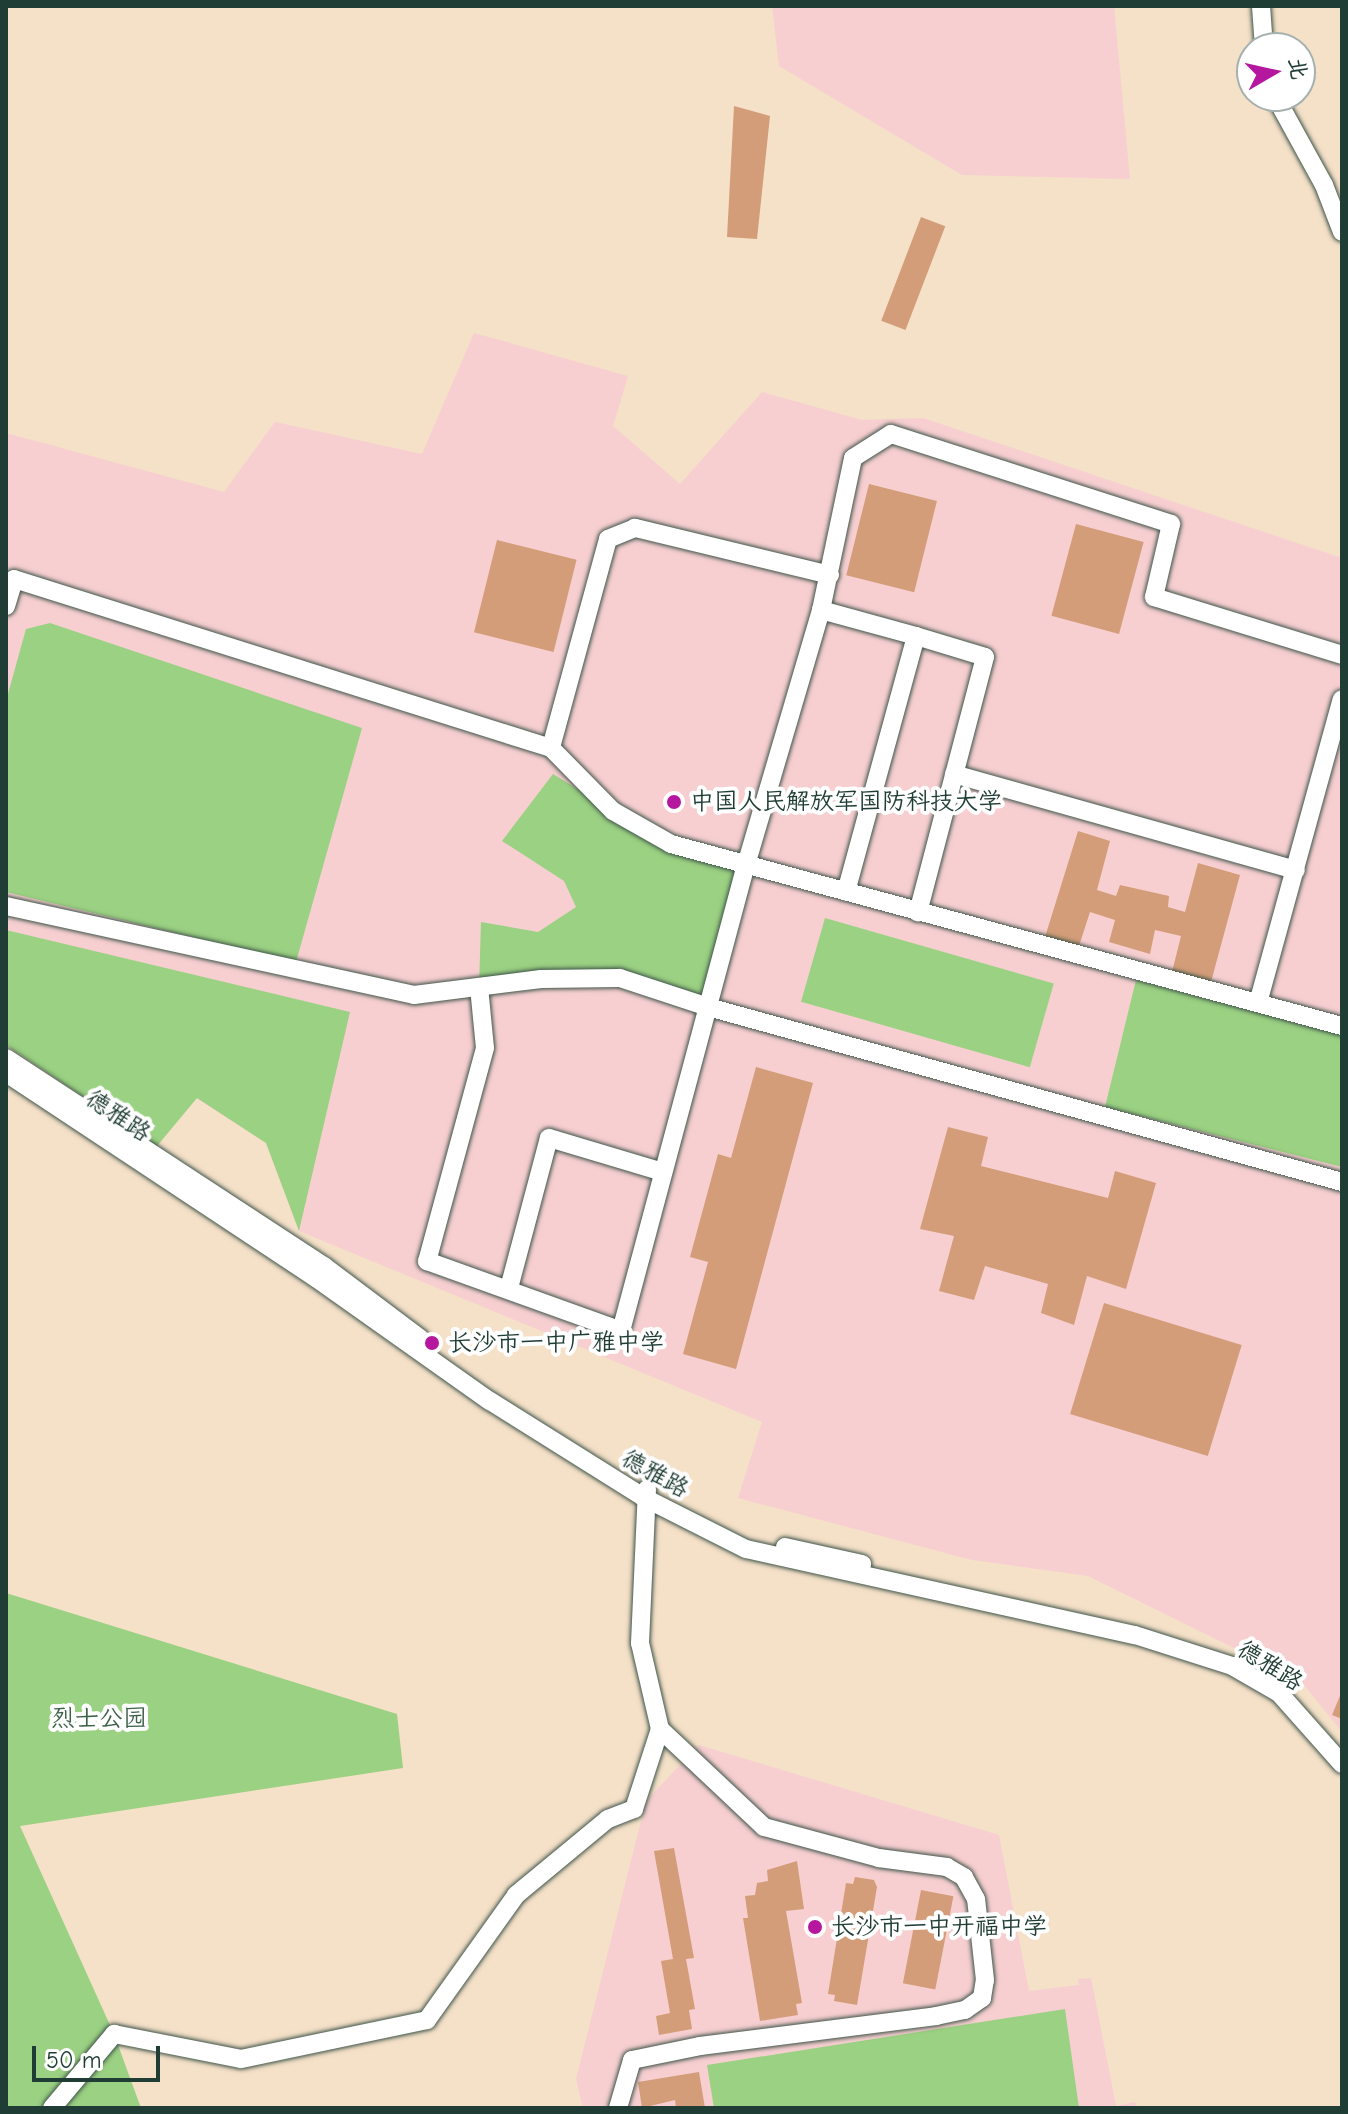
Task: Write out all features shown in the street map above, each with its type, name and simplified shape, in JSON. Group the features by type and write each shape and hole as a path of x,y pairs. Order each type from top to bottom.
{"street":[{"path":"1261,6 1263,32"},
{"path":"1284,112 1324,185 1342,232"},
{"path":"479,987 485,1048 427,1261 509,1288 621,1331 746,865 821,610 853,458 891,434 1171,524 1154,597 1342,655"},
{"path":"551,748 608,539 635,528 830,575"},
{"path":"6,606 14,579 551,748 613,811 671,844 1342,1026"},
{"path":"821,610 985,657 918,912"},
{"path":"846,892 916,636"},
{"path":"1258,1003 1342,699"},
{"path":"954,774 1296,870"},
{"path":"6,906 414,995 479,987 620,978 708,1007 1342,1182"},
{"name":"德雅路","path":"6,1058 324,1266 494,1391 646,1492 752,1540 1135,1625 1231,1657 1284,1685 1342,1748"},
{"name":"德雅路","path":"6,1073 316,1278 490,1401 746,1549 1135,1635 1232,1666 1279,1693 1342,1764"},
{"path":"509,1288 549,1138 663,1172"},
{"path":"52,2108 114,2034 241,2059 427,2020 516,1895 608,1819 634,1809 660,1729 640,1643 646,1492"},
{"path":"618,2108 632,2060 700,2046 951,2013 982,1998 985,1980 976,1899 964,1877 947,1867 879,1858 764,1827 660,1729"}],"shaded area":[{"path":"772,6 1114,6 1130,179 962,175 779,66"},
{"name":"中国人民解放军国防科技大学","path":"474,333 628,376 613,426 680,484 762,392 862,420 923,418 1342,558 1342,1732 1301,1681 1088,1576 972,1560 738,1498 762,1422 299,1231 266,1143 196,1098 157,1146 6,1045 6,433 224,492 275,422 422,454"},
{"name":"长沙市一中开福中学","path":"699,1745 999,1835 1029,1991 1079,1985 1078,1979 1091,1978 1116,2106 1135,2102 1137,2107 1160,2108 583,2108 576,2079 646,1801"}],"green space":[{"path":"50,623 362,728 296,962 6,892 6,701 26,629"},
{"path":"553,774 613,811 746,865 708,1007 620,978 479,987 481,922 538,932 576,907 564,881 502,841"},
{"path":"825,918 1054,984 1030,1067 801,1002"},
{"path":"6,930 350,1012 299,1231 266,1143 197,1098 157,1146 6,1045"},
{"path":"1136,980 1342,1035 1342,1167 1105,1107"},
{"name":"烈士公园","path":"6,1593 397,1714 403,1768 20,1826 114,2034 141,2108 6,2108"},
{"path":"1065,2009 1079,2108 714,2108 707,2065"}],"building":[{"path":"734,106 770,116 757,239 727,237"},
{"path":"921,217 945,226 905,330 881,321"},
{"path":"869,484 937,501 914,592 846,575"},
{"path":"1076,524 1144,542 1119,634 1051,616"},
{"path":"497,540 577,560 554,652 474,632"},
{"path":"1078,831 1110,841 1097,890 1116,896 1120,885 1169,896 1168,907 1185,912 1198,863 1240,875 1211,982 1172,972 1181,936 1155,930 1150,954 1109,942 1115,920 1090,912 1079,946 1045,937"},
{"path":"756,1067 813,1083 736,1369 683,1354 708,1262 690,1257 718,1154 731,1158"},
{"path":"948,1127 988,1137 981,1166 1108,1198 1115,1171 1156,1183 1126,1289 1087,1276 1074,1325 1041,1313 1048,1284 985,1266 974,1300 939,1291 954,1236 920,1229"},
{"path":"1104,1303 1242,1345 1208,1456 1070,1414"},
{"path":"1342,1691 1342,1719 1332,1715"},
{"path":"674,1848 694,1958 686,1959 695,2009 689,2010 692,2029 659,2035 656,2016 670,2013 661,1961 673,1959 654,1851"},
{"path":"797,1861 804,1909 786,1911 802,2003 796,2004 798,2015 760,2021 743,1918 748,1918 745,1896 755,1895 757,1883 768,1881 767,1870"},
{"path":"855,1877 874,1880 877,1887 857,2005 834,2001 835,1995 828,1994 846,1883 853,1884"},
{"path":"921,1890 953,1896 935,1990 903,1983"},
{"path":"699,2072 705,2108 676,2108 675,2100 642,2108 638,2082"}],"place":[{"name":"中国人民解放军国防科技大学","path":"674,802"},
{"name":"长沙市一中广雅中学","path":"432,1343"},
{"name":"长沙市一中开福中学","path":"815,1927"}]}
